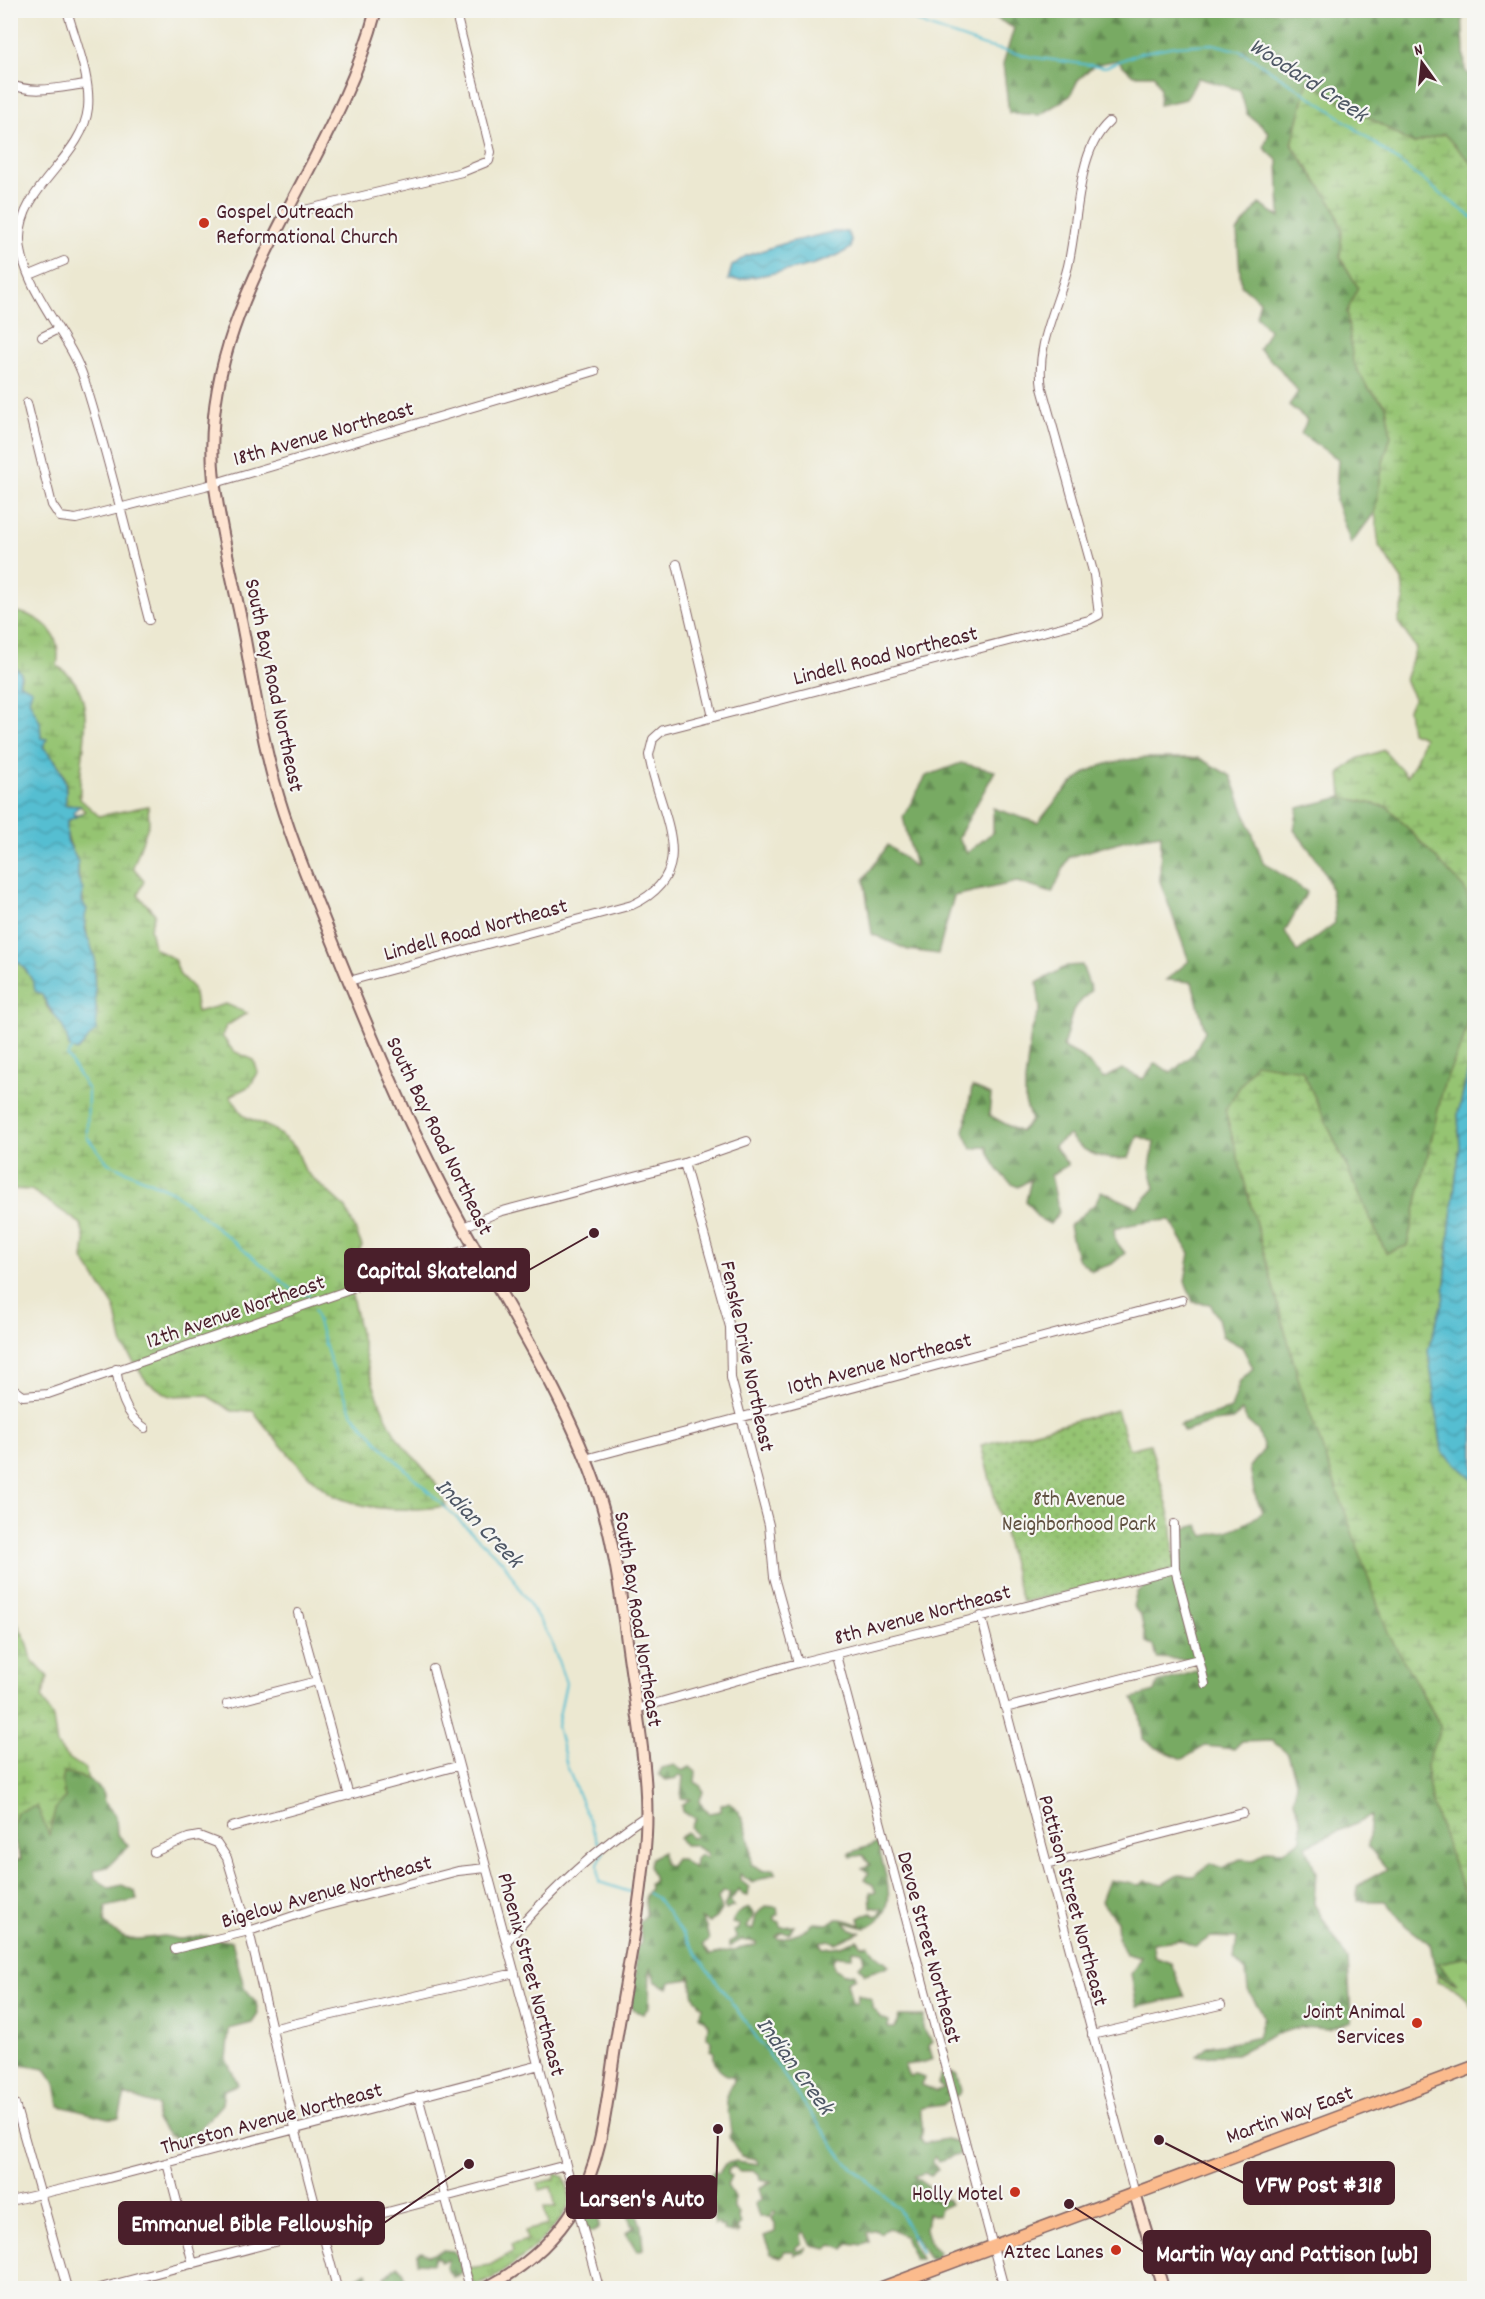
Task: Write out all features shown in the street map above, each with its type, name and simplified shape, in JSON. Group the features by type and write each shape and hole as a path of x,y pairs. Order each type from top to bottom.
{"main road":[{"name":"Martin Way East","path":"882,2289 1474,2067"}],"street":[{"path":"67,10 86,84 88,107 82,130 33,201 23,221 21,250 30,275 84,378 149,620"},
{"name":"South Bay Road Northeast","path":"376,10 351,87 239,308 226,350 213,418 214,483 273,778 303,867 393,1086 463,1227 561,1405 600,1498 616,1563 644,1759 646,1815 637,1908 599,2141 592,2169 577,2204 537,2253 511,2274 486,2289"},
{"path":"288,214 462,172 489,161 491,152 455,10"},
{"path":"10,84 34,90 86,84"},
{"name":"Lindell Road Northeast","path":"349,981 632,905 648,898 666,880 673,854 670,832 650,761 651,743 663,730 1089,620 1099,615 1094,575 1042,388 1041,358 1046,333 1068,264 1084,170 1096,139 1109,122"},
{"path":"30,275 64,261"},
{"path":"42,337 58,329"},
{"name":"18th Avenue Northeast","path":"27,404 49,496 60,517 76,519 214,483 595,371"},
{"path":"677,564 713,717"},
{"path":"463,1227 500,1212 684,1162 747,1141"},
{"name":"Fenske Drive Northeast","path":"684,1162 730,1327 731,1378 769,1525 777,1588 798,1663"},
{"name":"12th Avenue Northeast","path":"10,1386 23,1396 37,1397 474,1247"},
{"name":"10th Avenue Northeast","path":"585,1459 1182,1300"},
{"path":"116,1369 126,1409 133,1420 145,1428"},
{"path":"1174,1524 1175,1569 1205,1684"},
{"name":"8th Avenue Northeast","path":"636,1709 798,1663 1175,1569"},
{"path":"298,1613 349,1796"},
{"name":"Pattison Street Northeast","path":"981,1616 1135,2194"},
{"name":"Devoe Street Northeast","path":"836,1655 1004,2289"},
{"path":"1005,1708 1199,1659"},
{"name":"Phoenix Street Northeast","path":"432,1669 599,2289"},
{"path":"226,1704 317,1681"},
{"path":"231,1827 457,1766"},
{"path":"1047,1864 1243,1813"},
{"path":"507,1941 537,1908 607,1843 646,1815"},
{"path":"154,1852 188,1838 199,1836 217,1843 227,1858 249,1931 295,2128 336,2289"},
{"name":"Bigelow Avenue Northeast","path":"175,1949 249,1931 316,1908 458,1871 486,1868"},
{"path":"271,2029 515,1973"},
{"path":"1092,2035 1221,2005"},
{"name":"Thurston Avenue Northeast","path":"10,2201 167,2163 540,2065"},
{"path":"418,2096 470,2289"},
{"path":"13,2102 67,2289"},
{"path":"167,2163 193,2264"},
{"path":"100,2289 444,2195 566,2165"},
{"path":"1135,2194 1163,2289"}],"green space":[{"path":"983,11 1462,11 1465,70 1474,82 1474,166 1444,134 1413,144 1308,81 1292,145 1335,208 1342,231 1340,257 1358,287 1347,312 1368,388 1386,405 1391,436 1383,463 1375,512 1351,544 1336,501 1338,459 1301,434 1307,420 1289,405 1298,392 1280,369 1259,349 1269,330 1256,316 1260,301 1241,285 1237,232 1259,204 1280,217 1278,161 1264,148 1269,132 1247,114 1240,90 1198,78 1186,99 1159,105 1160,88 1154,75 1133,75 1117,60 1094,65 1078,80 1070,96 1040,115 1009,113 1003,64 1014,28"},
{"path":"1308,81 1413,144 1444,134 1474,166 1474,912 1464,888 1388,807 1342,797 1340,773 1357,759 1384,750 1407,776 1415,763 1424,737 1411,732 1408,709 1414,698 1405,680 1416,648 1398,622 1404,601 1402,580 1379,546 1375,512 1383,463 1391,436 1386,405 1368,388 1353,362 1347,312 1358,287 1340,257 1342,231 1335,208 1292,145"},
{"path":"11,611 41,621 48,628 57,644 57,666 72,678 80,692 85,709 85,726 80,799 99,816 148,806 149,823 133,867 144,881 138,895 155,914 150,928 154,948 174,959 180,975 193,988 197,1012 226,1004 247,1013 226,1026 222,1036 233,1051 254,1060 258,1073 250,1086 230,1096 244,1116 273,1129 296,1148 305,1171 346,1208 362,1246 347,1273 370,1374 384,1413 394,1432 435,1483 446,1506 391,1509 363,1505 337,1497 304,1471 253,1411 232,1411 206,1395 170,1396 147,1382 123,1346 115,1308 83,1259 85,1241 81,1224 31,1190 11,1189 11,958 22,965 42,994 47,1007 66,1029 69,1047 97,1010 94,1000 95,959 88,943 78,865 66,828 67,821 85,811 80,806 64,805 66,788 63,773 43,747 47,740 41,738 38,719 26,688 19,683 22,675 11,662"},
{"path":"1145,758 1199,758 1231,776 1263,862 1307,892 1285,931 1297,952 1335,923 1329,882 1319,862 1294,830 1298,808 1342,797 1388,807 1464,887 1474,912 1471,1008 1463,1041 1444,1085 1407,1246 1386,1253 1302,1070 1419,1689 1441,1727 1426,1766 1432,1804 1474,1920 1474,1961 1467,1957 1438,1963 1457,1984 1437,1974 1431,1945 1406,1926 1385,1901 1357,1901 1357,1886 1387,1869 1368,1846 1371,1816 1306,1846 1316,1872 1314,1904 1348,1960 1351,2021 1328,2029 1301,2027 1274,2035 1236,2054 1197,2056 1207,2046 1258,2037 1264,2016 1248,1990 1246,1972 1234,1960 1237,1938 1210,1937 1196,1947 1180,1940 1152,1943 1155,1957 1171,1963 1185,1997 1137,2007 1131,1974 1141,1956 1126,1955 1118,1937 1117,1921 1101,1901 1109,1880 1140,1885 1145,1881 1163,1884 1178,1875 1194,1876 1210,1863 1222,1868 1240,1859 1254,1860 1267,1850 1283,1851 1301,1840 1301,1821 1294,1801 1296,1781 1288,1754 1272,1741 1241,1742 1234,1749 1205,1746 1183,1759 1143,1739 1140,1715 1133,1698 1155,1692 1158,1683 1199,1670 1194,1660 1157,1658 1154,1646 1146,1642 1141,1616 1133,1606 1137,1592 1157,1578 1179,1553 1182,1529 1198,1525 1204,1536 1228,1531 1262,1512 1254,1492 1250,1467 1264,1449 1258,1431 1247,1421 1242,1410 1233,1420 1213,1422 1184,1432 1180,1425 1231,1409 1240,1381 1253,1368 1242,1347 1222,1336 1218,1318 1210,1304 1193,1302 1185,1281 1190,1253 1170,1220 1114,1229 1115,1240 1125,1253 1112,1264 1092,1271 1077,1258 1069,1226 1095,1204 1101,1191 1137,1207 1155,1188 1150,1168 1154,1142 1138,1136 1129,1158 1120,1159 1088,1152 1069,1135 1054,1146 1068,1165 1051,1175 1059,1212 1050,1224 1038,1218 1026,1201 1031,1179 1018,1187 1013,1184 998,1170 987,1146 972,1149 964,1132 972,1087 991,1095 989,1115 1020,1132 1031,1121 1025,1102 1025,1082 1031,1032 1040,1009 1037,983 1067,966 1082,965 1091,990 1073,1010 1063,1047 1081,1056 1104,1079 1122,1069 1143,1079 1156,1063 1171,1073 1194,1053 1205,1031 1192,982 1166,980 1189,961 1160,881 1161,834 1129,839 1069,857 1052,893 1017,882 954,896 938,954 908,950 872,934 864,879 888,845 915,867 903,817 926,776 961,763 995,771 958,838 967,853 993,832 993,808 1038,823 1061,794 1082,775 1108,764"},
{"path":"1474,954 1474,1045 1458,1115 1460,1146 1444,1297 1428,1350 1442,1451 1474,1480 1474,1920 1432,1804 1426,1766 1441,1726 1388,1633 1300,1385 1225,1110 1255,1063 1302,1070 1386,1253 1407,1246 1444,1084 1463,1041 1471,1008"},
{"name":"8th Avenue Neighborhood Park","path":"1117,1410 1129,1449 1150,1444 1171,1519 1175,1569 1022,1602 981,1445"},
{"path":"11,1611 28,1644 32,1660 48,1677 42,1698 53,1718 57,1745 67,1757 85,1769 89,1779 64,1772 62,1782 65,1798 55,1809 49,1835 37,1806 17,1812 11,1832"},
{"path":"675,1765 683,1771 690,1767 696,1772 695,1782 700,1785 703,1792 699,1802 709,1813 721,1811 721,1805 729,1802 734,1807 746,1830 751,1848 751,1864 764,1871 773,1869 776,1873 752,1883 740,1874 740,1880 749,1887 748,1896 743,1895 739,1889 730,1901 734,1906 726,1910 724,1907 730,1893 722,1892 718,1898 722,1910 710,1923 701,1919 706,1927 709,1940 703,1945 710,1955 756,1945 756,1942 741,1940 729,1947 729,1942 737,1938 733,1931 737,1930 740,1925 733,1923 735,1917 741,1911 749,1908 754,1914 747,1928 753,1930 756,1915 765,1906 777,1907 778,1915 775,1916 775,1920 780,1922 781,1927 794,1926 789,1933 782,1932 776,1937 779,1939 804,1931 814,1923 828,1924 840,1919 861,1925 859,1918 871,1912 875,1916 880,1914 882,1909 871,1907 870,1892 876,1892 873,1885 865,1880 869,1873 862,1868 870,1865 863,1855 851,1857 849,1853 878,1843 887,1879 888,1902 885,1912 877,1921 865,1928 844,1922 849,1928 860,1932 836,1943 828,1940 819,1943 823,1948 841,1946 857,1940 862,1946 869,1945 874,1953 889,1966 865,1974 859,1966 864,1961 862,1951 852,1950 852,1957 836,1956 833,1960 834,1968 844,1974 854,1973 855,1978 847,1982 852,2002 857,2004 858,1994 872,1999 872,2008 881,2018 889,2021 888,2028 895,2028 899,2016 924,2016 923,2029 933,2042 929,2046 933,2059 904,2065 909,2076 916,2075 924,2078 922,2085 936,2091 943,2088 938,2083 941,2075 949,2076 951,2072 957,2075 961,2091 957,2096 943,2105 921,2108 920,2139 924,2143 946,2139 959,2142 961,2154 939,2161 935,2157 932,2161 938,2169 931,2176 925,2173 914,2176 937,2195 937,2202 947,2199 950,2204 941,2208 937,2216 928,2214 926,2229 930,2243 938,2250 936,2259 929,2258 914,2235 910,2238 921,2259 914,2259 904,2236 888,2228 880,2233 875,2230 867,2233 869,2242 862,2245 849,2243 844,2249 833,2245 828,2248 812,2245 805,2232 801,2234 802,2243 795,2249 798,2251 806,2248 804,2252 795,2255 793,2252 785,2252 781,2257 771,2254 764,2236 775,2232 775,2223 772,2219 776,2212 773,2211 770,2217 759,2217 755,2204 762,2199 759,2188 771,2182 760,2180 759,2175 753,2171 740,2171 734,2167 728,2169 727,2174 731,2176 727,2185 734,2197 734,2208 739,2213 738,2218 741,2224 737,2228 740,2232 737,2234 732,2225 734,2233 723,2231 724,2227 719,2226 719,2223 714,2225 714,2204 702,2200 698,2202 693,2198 691,2201 680,2200 648,2206 636,2211 641,2226 643,2249 637,2251 626,2233 635,2226 631,2225 627,2213 616,2212 611,2215 599,2211 599,2228 593,2232 587,2231 578,2220 601,2204 628,2205 632,2202 650,2202 668,2194 681,2192 686,2194 695,2188 701,2190 701,2185 714,2172 719,2173 725,2164 736,2161 759,2164 756,2159 741,2156 729,2137 731,2132 726,2096 734,2081 733,2077 724,2074 718,2068 714,2052 710,2050 712,2042 707,2037 708,2024 699,2016 703,2007 694,1997 690,1974 689,1979 670,1982 668,1988 656,1982 650,1968 649,2007 643,2014 634,2010 625,1996 626,1987 636,1975 635,1950 641,1943 640,1922 646,1915 645,1896 650,1888 649,1884 654,1880 649,1866 651,1858 663,1852 664,1864 670,1866 675,1859 682,1859 694,1868 695,1859 701,1855 707,1858 707,1853 693,1845 684,1845 679,1838 687,1832 692,1838 696,1836 691,1827 696,1818 683,1812 682,1805 690,1799 681,1798 683,1776 679,1775 677,1778 666,1780 659,1774 662,1768"},
{"path":"64,1771 89,1779 102,1791 104,1802 116,1816 117,1834 129,1846 107,1867 94,1870 95,1878 110,1888 122,1885 135,1891 137,1900 106,1907 104,1922 125,1938 164,1936 187,1939 205,1936 232,1941 244,1987 256,2002 258,2014 252,2023 229,2029 226,2059 238,2084 224,2090 222,2104 196,2133 177,2139 168,2135 156,2120 158,2106 125,2094 119,2118 108,2118 59,2106 55,2083 45,2069 15,2064 11,2067 11,1861 21,1859 11,1832 17,1812 37,1806 49,1833 55,1809 65,1798 62,1782"},
{"path":"1467,1957 1474,1961 1474,2014 1465,1997 1450,1986 1437,1981 1437,1974 1454,1983 1437,1963"},
{"path":"555,2173 564,2177 570,2200 557,2223 545,2237 514,2264 485,2282 474,2285 467,2268 490,2265 513,2252 511,2245 527,2240 525,2231 548,2225 544,2207 556,2207 551,2187 540,2190 538,2183 555,2179"},
{"path":"443,2250 453,2251 459,2258 463,2273 453,2277 446,2268 448,2260 440,2262 440,2259 435,2257 433,2264 417,2263 418,2253 422,2251 429,2255"},
{"path":"397,2265 404,2272 406,2288 401,2288 396,2280 391,2284 384,2278"},
{"path":"367,2272 368,2275 361,2278 366,2288 346,2288 342,2284 346,2278 354,2279"}],"water":[{"path":"832,232 847,232 851,239 851,248 824,261 796,269 728,280 732,266 746,256 782,244"},
{"path":"11,662 21,673 19,683 32,690 29,700 40,722 41,738 47,739 43,747 55,760 65,780 65,805 80,806 73,812 74,815 83,813 67,821 67,840 78,862 78,878 83,889 82,902 87,909 85,929 95,959 96,1031 76,1051 69,1047 61,1024 42,994 35,991 33,981 27,972 11,958"},
{"path":"1474,1045 1474,1480 1442,1451 1428,1350 1444,1297 1460,1146 1458,1115"}],"waterway":[{"name":"Woodard Creek","path":"894,10 927,26 985,46 1031,57 1105,67 1140,53 1175,46 1213,44 1241,51 1332,111 1474,219"},
{"name":"Indian Creek","path":"72,1049 67,1056 88,1090 87,1137 108,1163 173,1192 295,1292 309,1295"},
{"name":"Indian Creek","path":"314,1310 332,1366 353,1414 386,1451 504,1563 549,1636 566,1683 557,1726 567,1766 598,1843"},
{"name":"Indian Creek","path":"604,1851 598,1864 599,1882 630,1892"},
{"name":"Indian Creek","path":"648,1893 657,1898 845,2161 898,2208 921,2252"}],"place":[{"name":"Gospel Outreach Reformational Church","path":"204,223"},
{"name":"Capital Skateland","path":"594,1233"},
{"name":"Joint Animal Services","path":"1417,2023"},
{"name":"Larsen's Auto","path":"718,2129"},
{"name":"VFW Post #318","path":"1159,2140"},
{"name":"Emmanuel Bible Fellowship","path":"469,2164"},
{"name":"Holly Motel","path":"1015,2192"},
{"name":"Martin Way and Pattison [wb]","path":"1069,2204"},
{"name":"Aztec Lanes","path":"1116,2250"}]}
